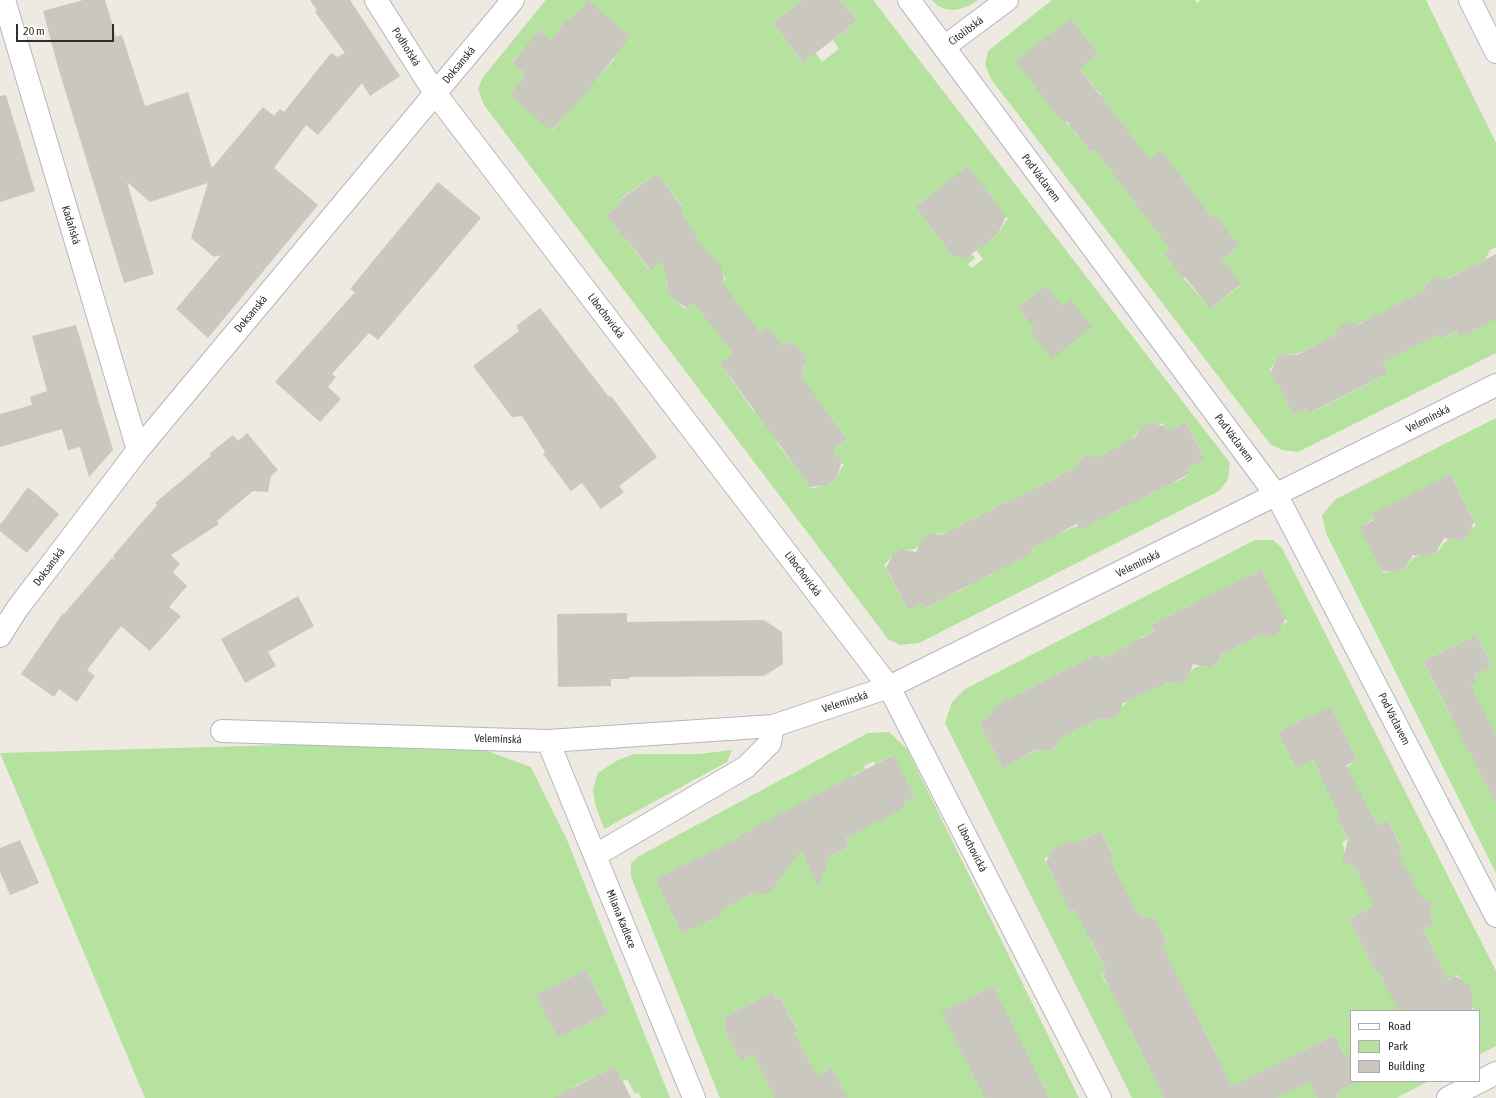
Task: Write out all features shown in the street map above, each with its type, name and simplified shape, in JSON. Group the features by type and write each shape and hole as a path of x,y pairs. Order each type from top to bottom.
{"street":[{"name":"Kadaňská","path":"4,0 138,450"},
{"name":"Podhořská","path":"376,0 436,93"},
{"name":"Doksanská","path":"0,636 17,609 138,450 513,0"},
{"name":"Pod Václavem","path":"909,0 1277,496 1496,916"},
{"name":"Citolibská","path":"944,47 1007,0"},
{"path":"1470,0 1496,52"},
{"name":"Libochovická","path":"436,93 890,687 1100,1098"},
{"name":"Velemínská","path":"222,731 548,741 773,726 890,687 1277,496 1496,385"},
{"path":"596,855 746,767 770,743 773,726"},
{"name":"Milana Kadlece","path":"548,741 596,855 694,1098"},
{"path":"1448,1098 1490,1084"}],"green space":[{"path":"546,0 802,0 773,23 803,63 813,49 822,62 839,49 833,40 857,21 840,0 873,0 1230,463 1228,480 1219,491 919,643 900,645 888,639 484,105 478,89 483,77","holes":["568,19 615,58 552,131 509,95 525,76 522,74 524,72 512,62 517,56 529,66 546,45 535,35 539,30 551,40","968,167 1008,219 1004,223 999,233 994,237 973,246 983,259 972,268 968,264 975,258 968,249 955,259 915,207","657,173 683,207 666,220 649,270 627,239 625,240 606,215 622,203 620,199","705,251 726,279 685,309 673,299 665,281","768,327 782,347 790,341 802,351 807,363 801,369 804,374 754,412 720,363","823,406 847,439 833,450 844,465 833,481 812,489 776,442","1186,422 1205,460 1186,469 1189,475 1173,483 1170,478 1155,485 1158,490 1142,498 1139,493 1129,504 1118,511 1063,532 1039,486 1075,468 1079,459 1087,455 1098,457 1132,439 1141,428 1149,423 1158,425 1163,423 1167,431","1007,501 1034,552 1000,563 1002,568 987,577 970,579 972,584 956,593 953,587 939,595 941,600 926,608 922,603 908,611 884,565 897,551 911,550 918,547 928,535 935,533 944,534"]},
{"path":"932,0 978,0 967,7 954,10 942,8"},
{"path":"1052,0 1195,0 1197,3 1201,0 1426,0 1496,143 1496,247 1490,250 1485,260 1446,279 1436,278 1428,282 1424,290 1400,303 1440,334 1443,339 1457,331 1460,337 1496,318 1496,353 1298,452 1282,450 1270,444 991,79 985,65 988,51","holes":["1071,18 1099,54 1080,69 1101,95 1078,113 1081,117 1070,126 1066,122 1064,124","1108,105 1124,127 1091,153 1074,131","1192,233 1239,246 1216,264 1230,270 1241,285 1210,309 1164,254","1362,322 1389,373 1311,413 1307,408 1293,415 1270,369 1281,356 1300,353"]},
{"path":"1496,418 1496,735 1468,749 1496,805 1496,873 1326,533 1322,515 1336,499","holes":["1450,474 1476,526 1471,528 1467,537 1459,541 1449,539 1434,555 1415,557 1402,570 1383,573 1360,527","1476,635 1492,666 1474,675 1477,682 1469,685 1478,704 1451,717 1423,661"]},
{"path":"1255,540 1273,540 1282,548 1496,971 1496,1046 1480,1054 1480,1010 1472,1010 1474,1009 1471,1005 1473,995 1457,975 1396,1005 1398,1010 1350,1010 1350,1058 1344,1054 1334,1035 1296,1054 1302,1067 1301,1085 1310,1082 1317,1098 1132,1098 945,723 952,702 965,689","holes":["1261,570 1287,621 1270,637 1261,635 1221,655 1219,662 1209,668 1199,666 1195,668 1190,671 1187,680 1163,684 1140,638 1155,631 1151,625 1199,601 1202,607 1214,594","1099,653 1126,704 1121,707 1118,715 1110,719 1100,718 1060,738 1055,748 1047,752 1038,749 1003,768 979,723 1023,699 1021,693","1331,706 1357,759 1345,769 1321,777 1313,760 1296,768 1278,732","1365,802 1377,825 1388,820 1403,850 1358,873 1355,867 1347,864 1342,843 1348,839 1337,817","1101,831 1115,859 1111,861 1123,885 1071,912 1044,859 1050,856 1054,848 1066,842 1075,843","1415,886 1434,924 1423,929 1431,945 1376,973 1349,919","1142,914 1145,919 1153,915 1167,942 1162,945 1147,973 1111,991 1102,975 1107,972 1090,940","1188,998 1218,1057 1159,1087 1129,1028"]},
{"path":"889,732 907,749 1079,1098 1049,1098 1037,1074 988,1098 847,1098 832,1068 792,1089 792,1098 720,1098 631,877 631,863 639,856 868,733","holes":["892,755 915,797 904,803 906,807 888,816 839,825 849,847 830,856 825,867 812,873 782,813 855,778 853,775 865,769 864,766 874,761 875,764","755,827 781,878 769,892 754,892 719,909 722,915 682,934 655,879 725,845 738,842 736,837","993,986 1018,1037 942,1012","772,993 776,999 780,997 798,1030 762,1071 753,1054 741,1060 723,1027 726,1025 723,1018"]},
{"path":"457,740 531,767 567,840 670,1098 641,1098 638,1092 635,1094 627,1079 623,1081 615,1066 571,1088 576,1098 145,1098 0,753","holes":["585,970 608,1013 558,1038 536,995"]},
{"path":"732,750 727,762 604,829 595,804 593,789 598,773 616,761 634,754 699,754"},
{"path":"1355,1082 1427,1082 1396,1098 1334,1098 1337,1097 1339,1091"}],"building":[{"path":"83,0 105,0 116,37 122,35 145,106 188,92 212,168 263,107 274,116 280,109 284,112 331,53 337,57 345,53 315,12 317,10 310,0 350,0 400,76 370,96 362,83 318,135 306,125 274,168 318,205 208,338 176,309 221,255 214,257 191,238 208,183 150,202 127,182 154,274 124,283 58,67 43,11"},
{"path":"588,0 630,37 582,98 551,131 509,95 525,76 522,74 524,72 512,63 539,30 551,40 568,18 571,20"},
{"path":"802,0 840,0 857,21 803,63 773,23"},
{"path":"1071,18 1099,54 1080,69 1149,159 1161,150 1212,218 1215,215 1239,246 1222,259 1241,284 1210,309 1185,277 1183,278 1164,254 1170,249 1095,149 1091,153 1067,121 1064,124 1015,61"},
{"path":"6,95 35,191 0,202 0,96"},
{"path":"968,166 1006,216 998,234 965,259 961,255 955,259 915,207"},
{"path":"657,173 683,208 680,210 708,255 716,259 721,266 724,280 722,282 760,333 768,327 783,346 790,341 802,351 807,363 801,369 804,374 801,376 847,439 833,450 842,462 836,478 827,485 810,487 720,363 733,353 694,303 687,308 675,301 669,294 662,261 650,270 627,239 625,240 606,215 622,203 620,200"},
{"path":"438,182 481,218 378,340 369,333 332,374 336,377 328,387 341,399 320,422 275,382 355,292 350,289"},
{"path":"1496,254 1496,319 1460,337 1457,331 1442,339 1440,334 1383,362 1389,373 1310,413 1307,408 1293,415 1271,372 1278,357 1286,354 1297,355 1335,335 1340,326 1348,322 1360,324 1424,290 1428,282 1436,277 1447,279"},
{"path":"1046,286 1062,306 1071,299 1092,327 1052,359 1030,331 1034,328 1018,308"},
{"path":"540,308 609,397 611,396 657,457 619,486 624,492 601,509 582,483 571,491 543,454 545,452 522,416 512,417 473,366 519,331 516,326"},
{"path":"76,325 113,450 89,477 80,447 68,450 62,429 0,447 0,414 32,405 30,397 47,391 32,336"},
{"path":"1186,422 1205,460 1186,469 1189,474 1080,530 1077,524 1031,548 1034,552 925,608 922,603 908,611 886,568 893,554 901,549 916,552 923,538 932,533 942,535 1007,501 1008,502 1075,468 1079,459 1087,455 1098,457 1135,437 1141,428 1149,423 1165,426 1167,431"},
{"path":"247,433 278,470 271,476 268,492 253,491 217,521 219,524 171,555 180,564 173,572 187,586 169,607 181,616 150,651 121,626 87,670 95,676 77,702 59,689 54,697 21,674 63,613 64,614 112,558 115,560 113,556 157,505 155,503 211,456 209,454 233,435 238,441"},
{"path":"1450,474 1474,522 1467,537 1459,541 1444,538 1436,553 1428,557 1413,555 1405,569 1397,572 1382,571 1359,527 1374,520 1371,514"},
{"path":"28,487 59,514 27,553 0,531 0,525"},
{"path":"1261,570 1286,618 1279,632 1270,637 1261,635 1221,655 1219,662 1209,668 1193,664 1187,680 1178,684 1168,682 1123,703 1118,715 1110,719 1100,718 1060,738 1055,748 1047,752 1037,749 1003,768 979,723 993,715 990,709 1099,653 1102,659 1155,631 1151,625"},
{"path":"298,596 314,626 268,652 276,666 245,683 221,639"},
{"path":"627,613 627,622 764,620 782,632 783,664 764,676 629,677 629,679 611,679 611,686 558,687 557,614"},
{"path":"1476,635 1492,666 1474,675 1477,682 1470,685 1496,735 1496,805 1423,661"},
{"path":"1331,706 1357,759 1346,766 1377,825 1388,820 1403,851 1398,853 1422,898 1432,902 1429,913 1434,924 1423,929 1448,980 1455,976 1469,985 1473,995 1472,1010 1398,1010 1379,971 1376,973 1349,919 1374,906 1355,867 1342,862 1348,839 1337,817 1339,815 1313,760 1296,768 1278,732"},
{"path":"893,755 915,797 904,803 906,807 845,838 849,847 830,856 818,886 801,851 770,892 764,894 752,893 720,911 722,915 682,934 655,879 736,839 736,837"},
{"path":"1101,831 1115,860 1111,861 1139,916 1142,914 1145,919 1153,915 1167,942 1162,945 1232,1086 1334,1035 1344,1054 1350,1056 1350,1082 1357,1082 1339,1091 1336,1098 1317,1098 1310,1082 1276,1098 1164,1098 1103,975 1107,972 1075,910 1070,912 1046,862 1054,848 1066,842 1075,843"},
{"path":"20,840 39,883 10,895 0,872 0,848"},
{"path":"585,970 608,1013 558,1038 535,995"},
{"path":"993,986 1049,1098 985,1098 941,1012"},
{"path":"772,993 776,999 780,997 798,1031 794,1033 817,1076 832,1068 848,1098 775,1098 753,1054 741,1061 723,1027 726,1025 723,1018"},
{"path":"615,1066 631,1098 553,1098"}]}
